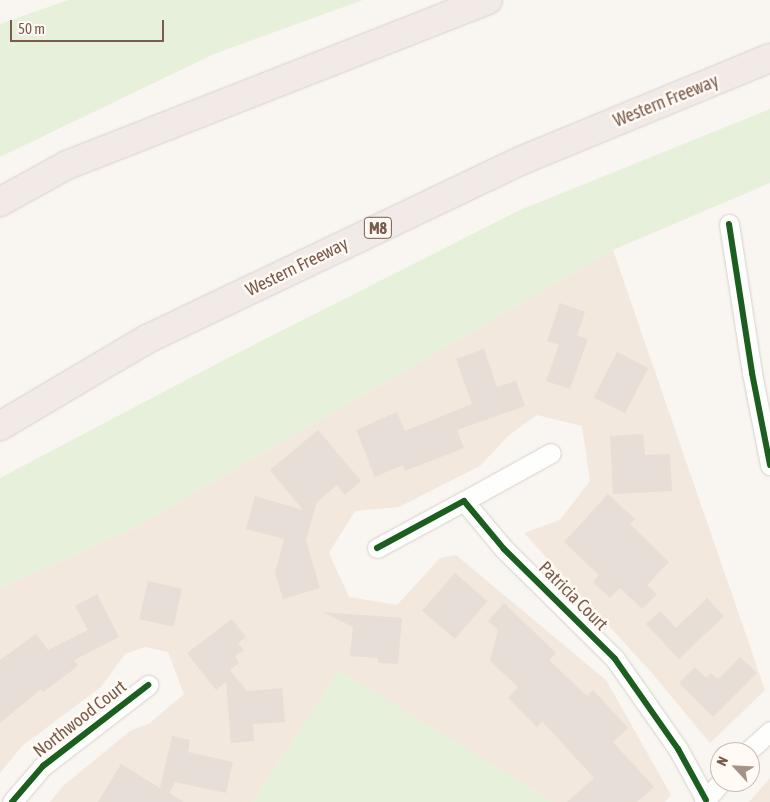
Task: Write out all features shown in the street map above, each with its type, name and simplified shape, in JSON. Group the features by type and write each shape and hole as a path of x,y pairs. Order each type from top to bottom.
{"highway":[{"path":"0,202 68,165 488,0"},
{"name":"Western Freeway","path":"0,426 147,339 226,301 520,161 770,58"}],"street":[{"path":"729,224 752,374 770,465"},
{"path":"377,548 551,454"},
{"name":"Patricia Court","path":"464,501 504,549 615,659 678,749 705,801"},
{"name":"Northwood Court","path":"12,802 49,761 148,685"},
{"path":"758,742 770,731"}],"shaded area":[{"path":"613,250 765,690 710,743 651,672 524,533 560,520 590,481 582,426 537,415 508,436 480,466 399,507 355,511 329,553 349,597 397,605 440,558 456,555 606,680 671,795 665,802 553,802 339,671 252,802 50,802 63,786 130,731 150,723 184,694 168,652 145,647 125,654 101,687 22,746 0,773 0,588 132,529"},
{"path":"770,778 770,802 749,802 758,792 760,792"}],"green space":[{"path":"68,0 363,0 214,54 0,157 0,24"},
{"path":"770,109 770,183 613,250 132,529 0,588 0,478 226,359 520,210"},
{"path":"339,670 553,802 252,802"}],"building":[{"path":"560,303 585,312 577,335 588,339 570,389 546,381 559,345 547,341"},
{"path":"484,349 497,387 516,381 525,406 457,430 464,448 405,471 403,465 375,477 356,430 397,412 405,431 472,404 456,359"},
{"path":"617,352 648,368 625,413 594,397"},
{"path":"318,430 361,481 345,495 337,485 317,502 306,540 320,588 283,599 275,573 284,539 246,529 255,496 303,510 270,470"},
{"path":"643,434 645,455 670,454 672,491 613,494 610,436"},
{"path":"608,494 635,519 630,524 669,562 647,585 657,594 642,609 620,588 610,598 593,582 599,575 564,542"},
{"path":"455,573 487,601 455,639 422,611"},
{"path":"148,581 182,589 173,627 139,619"},
{"path":"97,594 119,637 74,660 78,666 43,692 41,689 0,723 0,660 36,634 48,650 88,630 75,606"},
{"path":"707,598 724,616 679,659 646,624 660,611 676,628"},
{"path":"504,603 556,653 549,660 587,696 593,690 628,728 613,742 654,787 637,802 567,802 594,778 542,721 537,727 508,698 518,687 490,661 498,630 488,621"},
{"path":"323,612 402,618 398,664 378,663 378,658 350,656 353,627"},
{"path":"232,619 246,637 238,643 244,650 235,656 239,663 230,670 247,691 282,688 285,722 253,724 254,741 231,743 226,682 216,690 187,653"},
{"path":"740,657 757,673 713,717 679,683 695,667 706,678 711,673 718,679"},
{"path":"172,736 190,740 188,752 233,762 226,793 175,782 169,793 184,802 98,802 121,764 160,788"}],"cycle path":[{"path":"729,224 752,373 770,465"},
{"path":"377,548 464,501 504,549 615,659 678,749 706,800"},
{"path":"12,802 43,766 148,685"}]}
